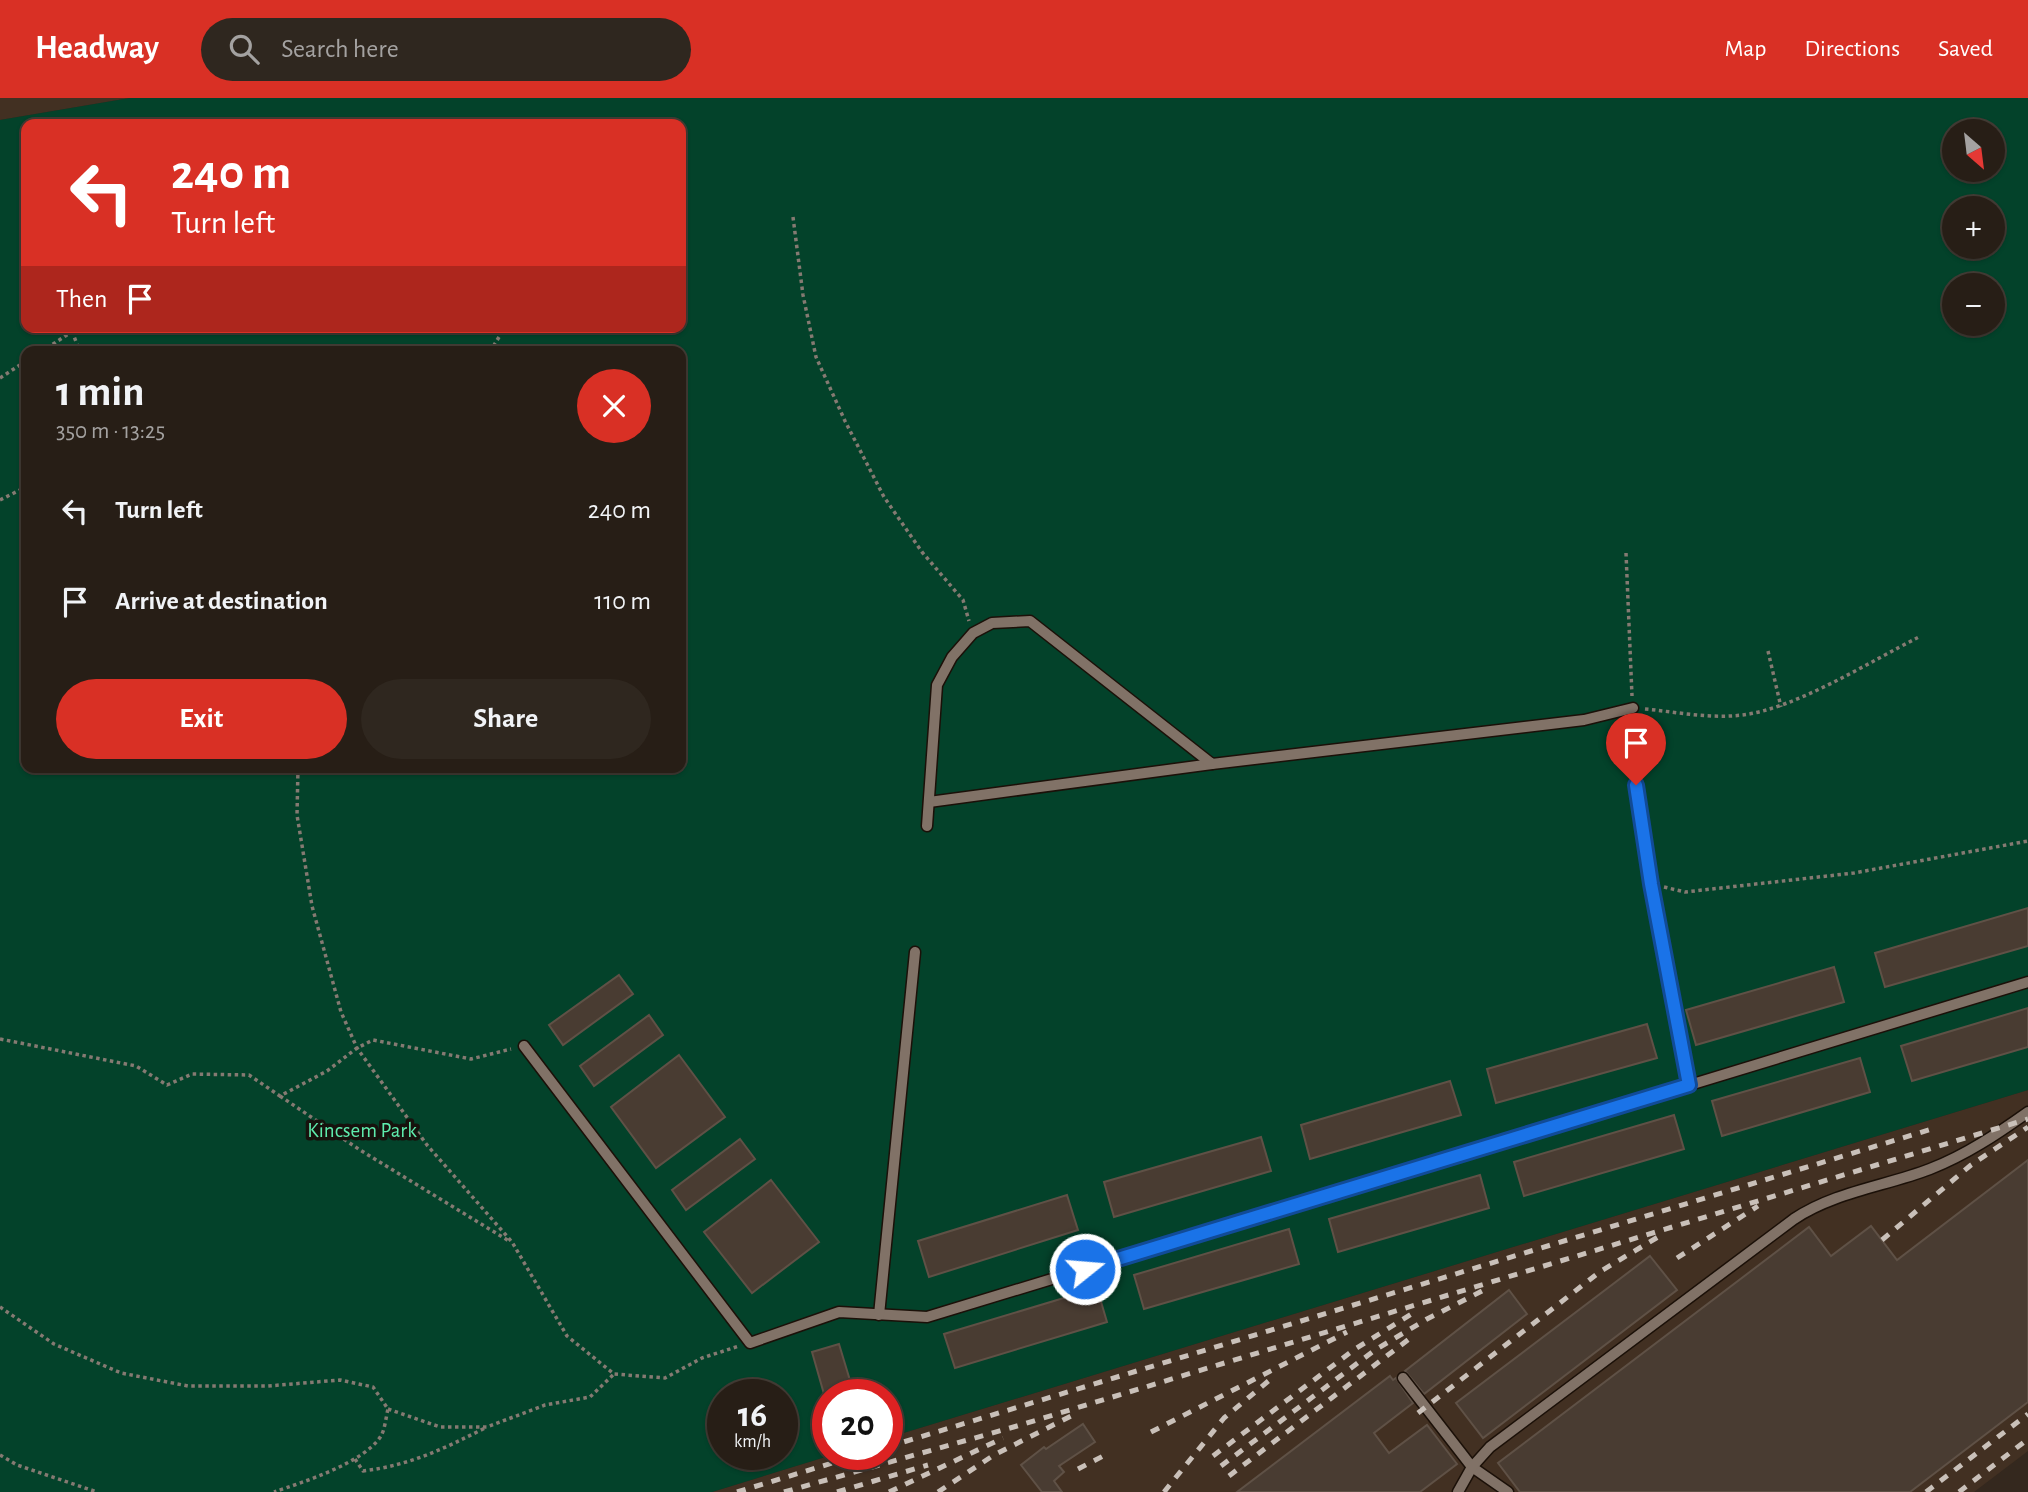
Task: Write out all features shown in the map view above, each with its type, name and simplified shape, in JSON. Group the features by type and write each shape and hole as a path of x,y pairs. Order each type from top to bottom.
{"lane":[{"path":"927,826 937,685 952,657 973,633 992,623 1030,621 1212,764"},
{"path":"929,802 1212,764 1584,720 1633,708"},
{"path":"1636,785 1651,884 1689,1085"},
{"path":"879,1315 915,952"},
{"path":"524,1046 750,1343 839,1312 927,1317 2028,982"},
{"path":"1458,1492 1472,1466 1490,1447 1805,1212 1930,1169 1979,1145 2028,1112"},
{"path":"1403,1378 1472,1466 1508,1492"}],"path":[{"path":"793,217 803,295 816,357 884,497 922,552 963,600 973,633"},
{"path":"50,346 69,333"},
{"path":"0,378 21,364"},
{"path":"0,500 21,490"},
{"path":"1626,553 1636,785"},
{"path":"1633,708 1699,717 1742,715 1781,707 1919,637"},
{"path":"1768,651 1781,707"},
{"path":"298,773 297,815 312,906 341,1012 357,1048 427,1146 512,1242 567,1336 614,1374 665,1378 702,1359 750,1343"},
{"path":"1651,884 1685,892 1753,885 1854,873 2028,841"},
{"path":"0,1039 136,1066 166,1085 192,1074 248,1075 360,1150 512,1242"},
{"path":"280,1096 327,1071 357,1048 373,1040 471,1059 524,1046"},
{"path":"0,1307 54,1344 121,1373 188,1386 268,1386 340,1380 373,1387 388,1409 440,1427 487,1427"},
{"path":"355,1459 363,1471 396,1467 545,1405 590,1396 614,1374"},
{"path":"274,1492 311,1480 355,1459 381,1436 388,1409"},
{"path":"0,1455 17,1465 96,1492"}],"shaded area":[{"path":"0,98 130,98 0,120"},
{"path":"2028,1090 2028,1451 1974,1492 712,1492 783,1470 798,1470 798,1465 812,1461 812,1470 903,1470 903,1433"}],"green space":[{"name":"Kincsem Park","path":"130,98 2028,98 2028,1090 903,1433 903,1379 812,1379 812,1461 798,1465 798,1379 707,1379 707,1470 783,1470 712,1492 0,1492 0,120"}],"building":[{"path":"2028,908 2028,946 1885,987 1875,953"},
{"path":"1834,967 1844,1002 1696,1045 1686,1010"},
{"path":"619,975 633,994 563,1045 549,1025"},
{"path":"2028,1008 2028,1047 1912,1081 1901,1046"},
{"path":"649,1015 663,1035 594,1086 580,1066"},
{"path":"1647,1024 1657,1058 1496,1103 1487,1069"},
{"path":"679,1055 725,1117 656,1168 611,1107"},
{"path":"1860,1058 1870,1092 1722,1136 1712,1101"},
{"path":"1450,1081 1461,1115 1310,1159 1301,1125"},
{"path":"1674,1115 1684,1149 1524,1196 1514,1162"},
{"path":"1261,1137 1271,1171 1114,1217 1104,1182"},
{"path":"740,1139 755,1159 686,1210 672,1190"},
{"path":"2028,1160 2028,1402 1910,1492 1520,1492 1498,1463 1809,1227 1831,1256 1871,1226 1897,1260"},
{"path":"1480,1175 1489,1208 1338,1252 1329,1219"},
{"path":"771,1180 819,1242 752,1293 704,1232"},
{"path":"1067,1195 1078,1230 929,1277 918,1241"},
{"path":"1289,1229 1299,1264 1144,1309 1134,1275"},
{"path":"1650,1256 1677,1290 1483,1438 1456,1403"},
{"path":"1097,1288 1107,1322 955,1368 944,1334"},
{"path":"1509,1290 1527,1314 1424,1394 1405,1371"},
{"path":"839,1344 850,1379 820,1379 812,1352"},
{"path":"1390,1376 1393,1380 1396,1378 1413,1403 1374,1433 1389,1453 1427,1425 1457,1464 1420,1492 1237,1492"},
{"path":"1083,1424 1095,1442 1059,1466 1064,1472 1054,1481 1062,1492 1042,1492 1021,1465 1044,1447 1046,1449"}],"railway":[{"path":"784,1492 1017,1426 2028,1119"},
{"path":"1882,1240 1971,1165 2028,1127"},
{"path":"903,1442 1932,1129"},
{"path":"1677,1258 1758,1206"},
{"path":"1418,1413 1601,1271 1658,1237"},
{"path":"1221,1466 1375,1350 1482,1291"},
{"path":"1213,1456 1355,1349 1418,1310"},
{"path":"1151,1432 1347,1332"},
{"path":"1229,1476 1413,1336"},
{"path":"1164,1492 1224,1418 1272,1378"},
{"path":"1926,1492 2028,1414"},
{"path":"938,1492 994,1455 1071,1416"},
{"path":"889,1492 1003,1438"},
{"path":"1959,1492 2028,1439"},
{"path":"1078,1469 1109,1453"},
{"path":"837,1492 928,1465"},
{"path":"737,1492 812,1469"}],"route":[{"path":"1085,1269 1689,1085 1651,884 1636,785"}]}
